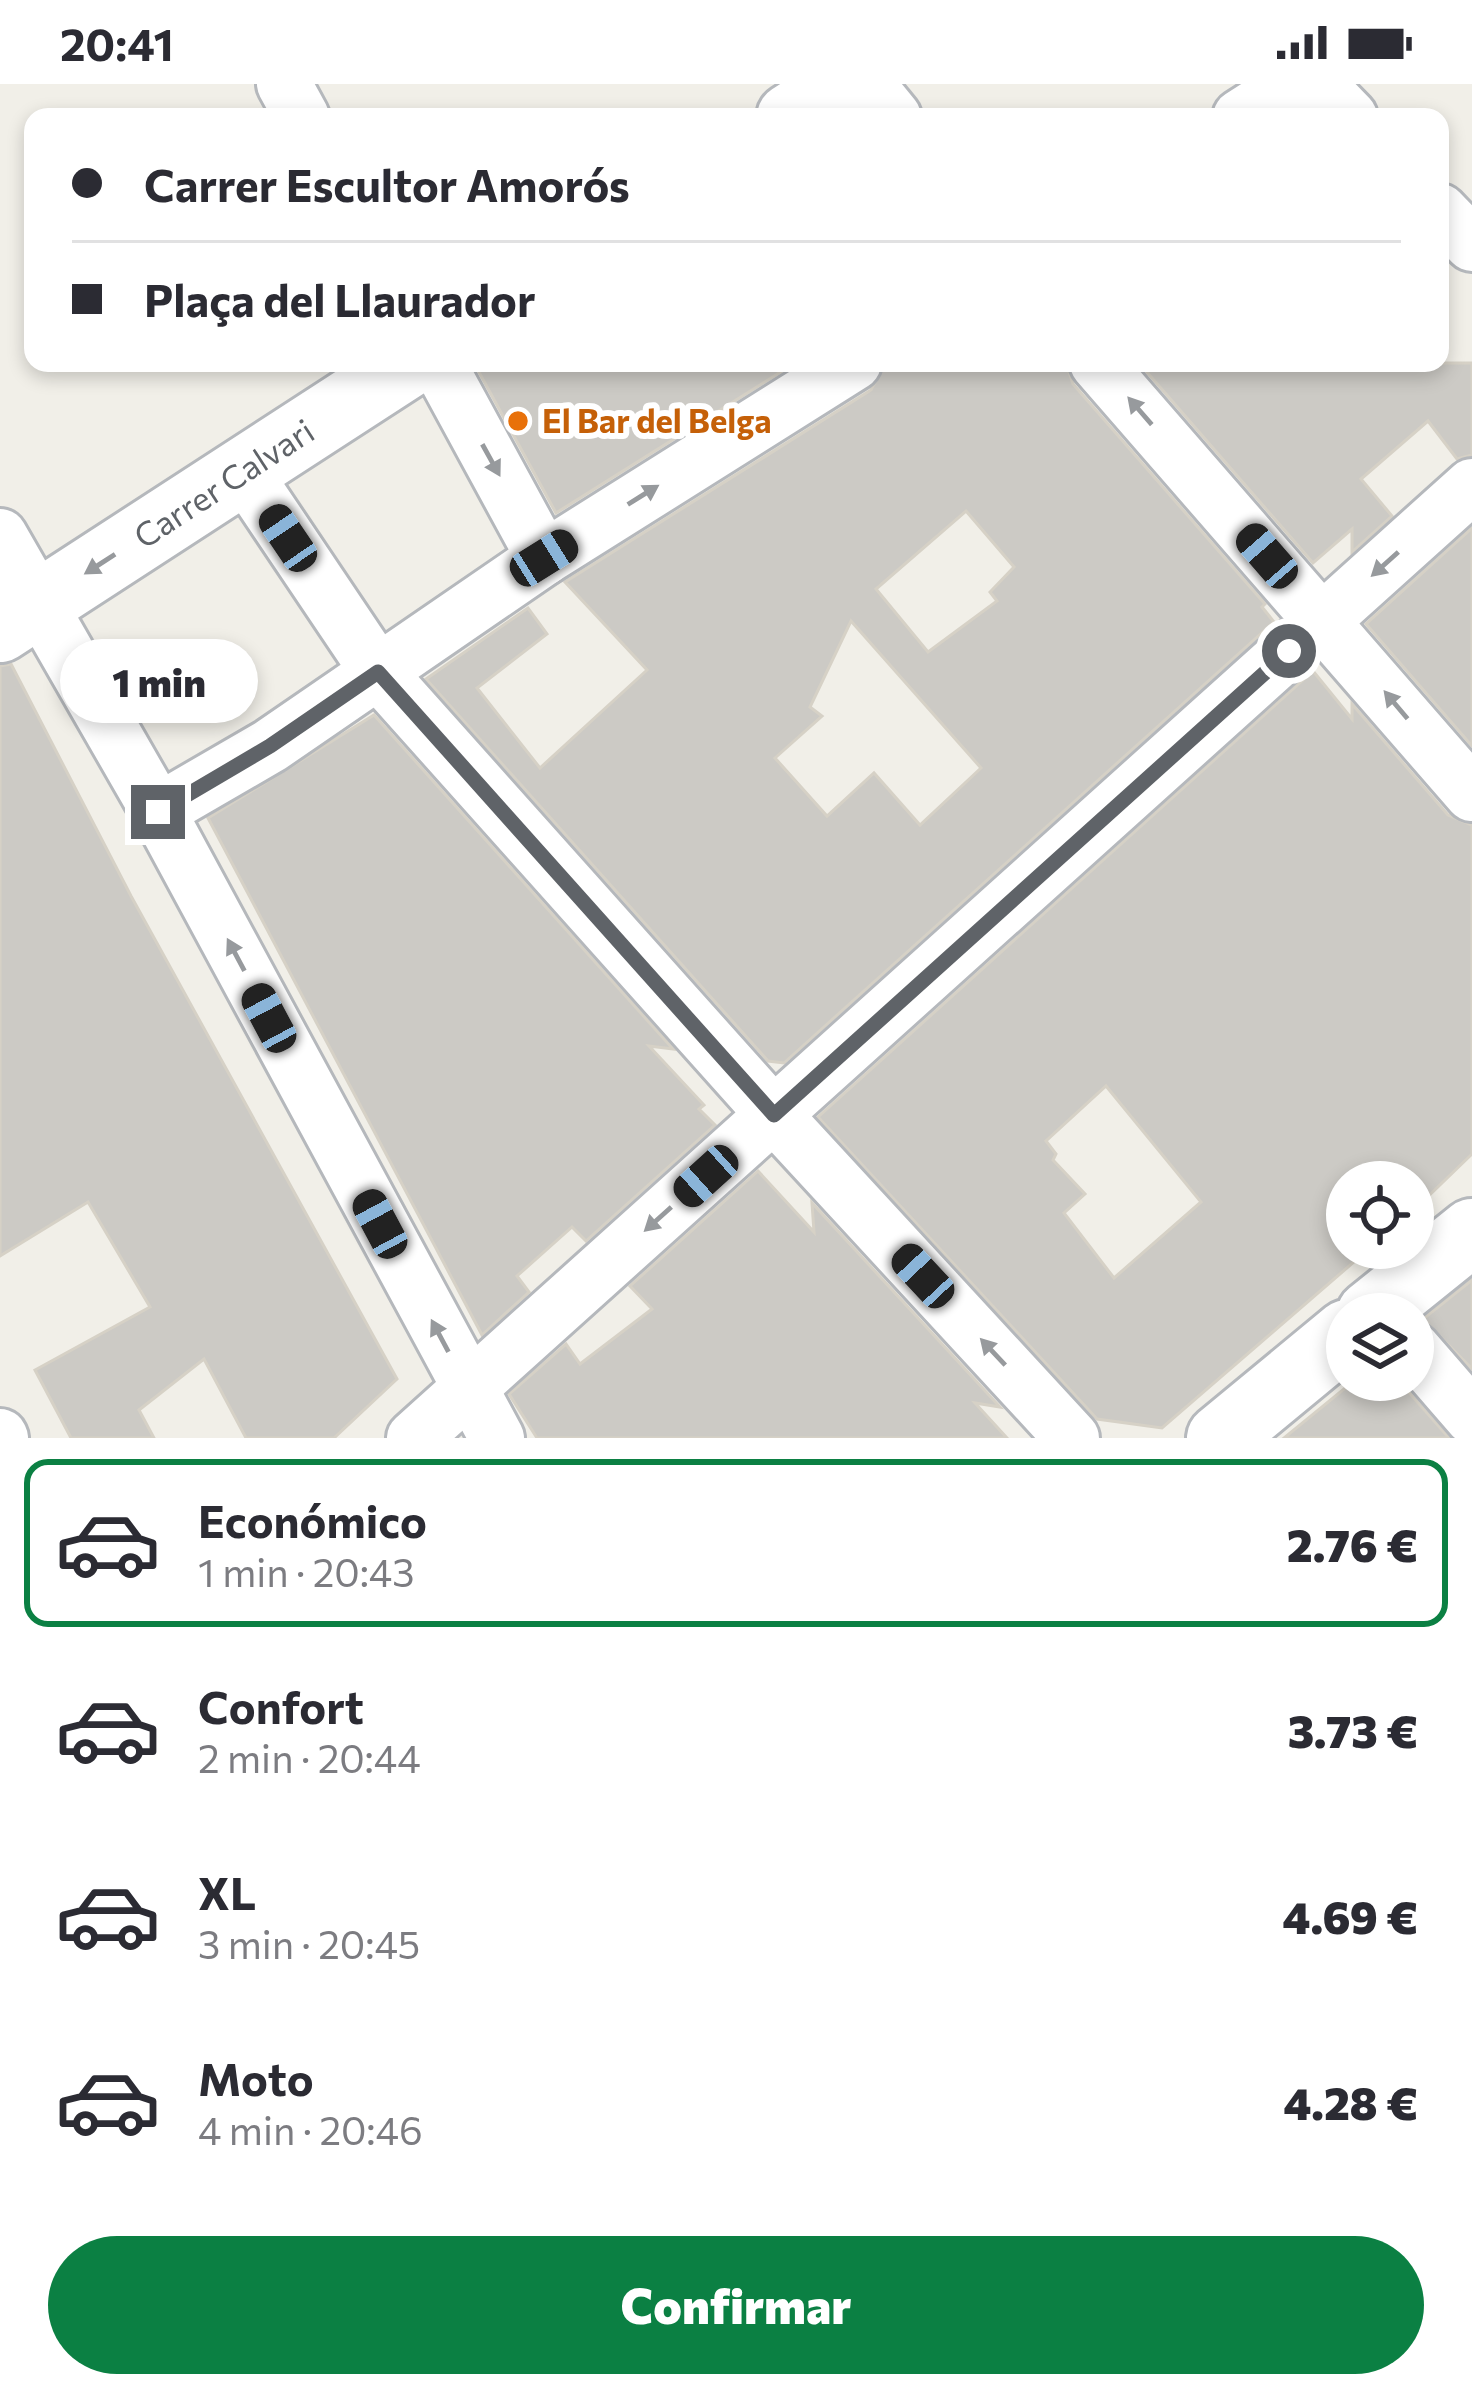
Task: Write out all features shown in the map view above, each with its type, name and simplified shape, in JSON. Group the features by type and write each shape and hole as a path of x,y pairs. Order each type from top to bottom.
{"street":[{"path":"804,108 841,84"},
{"path":"867,84 887,108"},
{"path":"1254,108 1292,84"},
{"path":"1318,84 1341,108"},
{"path":"1449,220 1472,244"},
{"name":"Carrer Calvari","path":"18,617 396,372"},
{"path":"444,372 544,558"},
{"path":"158,812 270,746 544,558 840,372"},
{"path":"1105,372 1472,794"},
{"path":"243,471 378,672 774,1115 1072,1438"},
{"path":"414,1438 1472,486"},
{"path":"0,536 18,617 158,812 497,1438"},
{"path":"1410,1293 1472,1232"},
{"path":"1220,1438 1326,1362"},
{"path":"1434,1379 1472,1417"}],"building":[{"path":"1449,363 1472,363 1472,455 1457,459 1428,421 1361,479 1392,516 1352,552 1352,529 1313,563 1147,372 1449,372"},
{"path":"479,372 781,372 556,513"},
{"path":"880,372 1069,372 1073,384 1265,604 1262,607 1274,622 784,1063 768,1061 426,679 528,608 547,634 477,688 540,768 647,670 565,582 871,390","holes":["966,511 1014,567 990,592 997,601 928,652 876,589","851,621 981,768 920,825 874,773 827,816 775,758 822,716 810,707"]},
{"path":"1472,528 1472,746 1366,624"},
{"path":"11,664 131,896 397,1379 334,1438 246,1438 204,1359 139,1410 154,1438 71,1438 35,1370 150,1307 88,1202 0,1256 0,666"},
{"path":"1313,671 1352,719 1352,704 1448,815 1472,825 1472,1154 1434,1191 1434,1161 1326,1161 1326,1269 1346,1269 1162,1428 1097,1419 818,1117","holes":["1106,1086 1201,1202 1114,1278 1064,1213 1085,1194 1053,1160 1056,1154 1046,1141"]},
{"path":"374,715 673,1049 649,1046 704,1105 699,1109 715,1125 586,1241 572,1227 517,1276 529,1292 482,1335 208,818"},
{"path":"758,1171 814,1232 812,1203 1000,1407 975,1403 1007,1438 537,1438 509,1394 566,1344 580,1364 652,1309 630,1286"},
{"path":"1472,1280 1472,1369 1434,1330 1434,1310"},
{"path":"1329,1401 1416,1401 1449,1438 1284,1438"}],"place":[{"name":"El Bar del Belga","path":"518,421"}],"route":[{"path":"158,812 270,746 378,672 774,1115 1289,651"}]}
